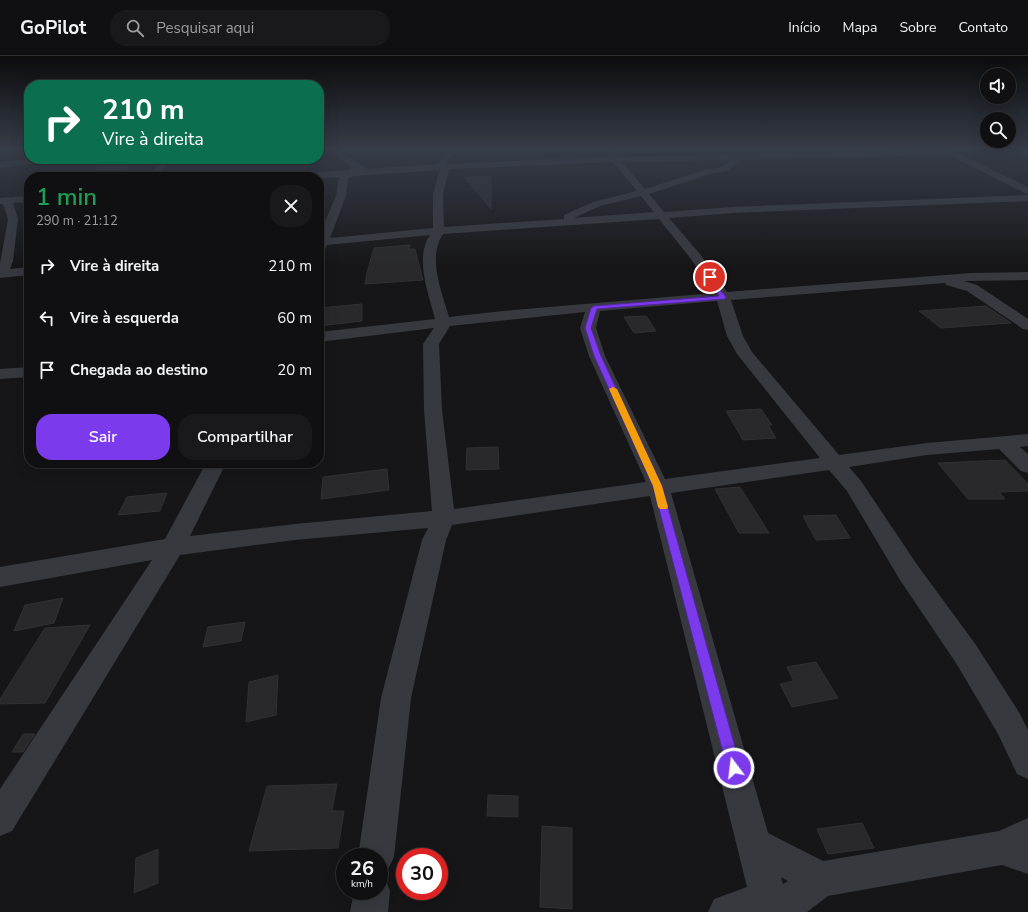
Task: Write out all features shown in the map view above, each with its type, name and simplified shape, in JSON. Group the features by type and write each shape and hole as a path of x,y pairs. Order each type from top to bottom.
{"street":[{"path":"324,235 344,188"},
{"path":"377,848 396,698 434,540 444,518 433,410 431,344 444,323 433,286 430,246 433,237 439,231 438,194 439,188"},
{"path":"639,188 696,257 723,297 735,336 745,354 854,486 909,573 966,654 1009,724 1028,763"},
{"path":"549,224 597,204 656,188"},
{"path":"324,244 439,231 661,215 740,210 1028,198"},
{"path":"1,274 7,261 13,219 3,201 24,199"},
{"path":"1,274 24,271"},
{"path":"324,336 503,315 941,279 971,282 1028,276"},
{"path":"971,282 1028,326"},
{"path":"594,308 588,328 597,356 658,486 772,907"},
{"path":"0,374 24,372"},
{"path":"0,577 173,547 295,532 444,518 927,448 1028,440"},
{"path":"1004,442 1028,466"},
{"path":"0,819 173,547 213,468"},
{"path":"754,844 821,879"},
{"path":"727,912 772,907 821,879 1019,846"},
{"path":"369,912 371,900"}],"building":[{"path":"473,188 491,188 491,209"},
{"path":"410,245 409,249 415,249 423,280 365,284 374,248"},
{"path":"362,304 362,321 324,325 324,308"},
{"path":"986,306 1011,323 941,328 919,311"},
{"path":"646,316 656,331 634,333 624,317"},
{"path":"761,409 772,425 768,425 776,438 743,440 726,411"},
{"path":"498,447 499,469 466,470 467,448"},
{"path":"1005,460 1028,484 1028,491 999,492 1005,499 968,499 938,463"},
{"path":"387,469 389,490 321,499 323,477"},
{"path":"740,487 769,533 739,533 715,489"},
{"path":"167,493 160,511 118,515 127,497"},
{"path":"836,515 850,538 816,540 803,516"},
{"path":"63,598 54,623 14,631 25,605"},
{"path":"245,622 241,641 203,647 208,627"},
{"path":"90,625 45,703 0,704 0,699 45,628"},
{"path":"816,662 838,698 792,707 780,684 794,681 787,667"},
{"path":"278,675 276,715 246,722 249,682"},
{"path":"23,734 35,734 23,752 12,752"},
{"path":"337,784 332,811 344,811 338,848 249,851 267,786"},
{"path":"488,795 518,796 518,817 487,816"},
{"path":"862,823 874,848 828,854 817,829"},
{"path":"542,826 572,828 572,909 540,907"},
{"path":"158,849 158,883 134,893 136,858"}],"slow traffic":[{"path":"613,389 658,486 663,507"}],"route":[{"path":"710,277 723,297 594,308 588,328 597,356 658,486 734,768"}]}
